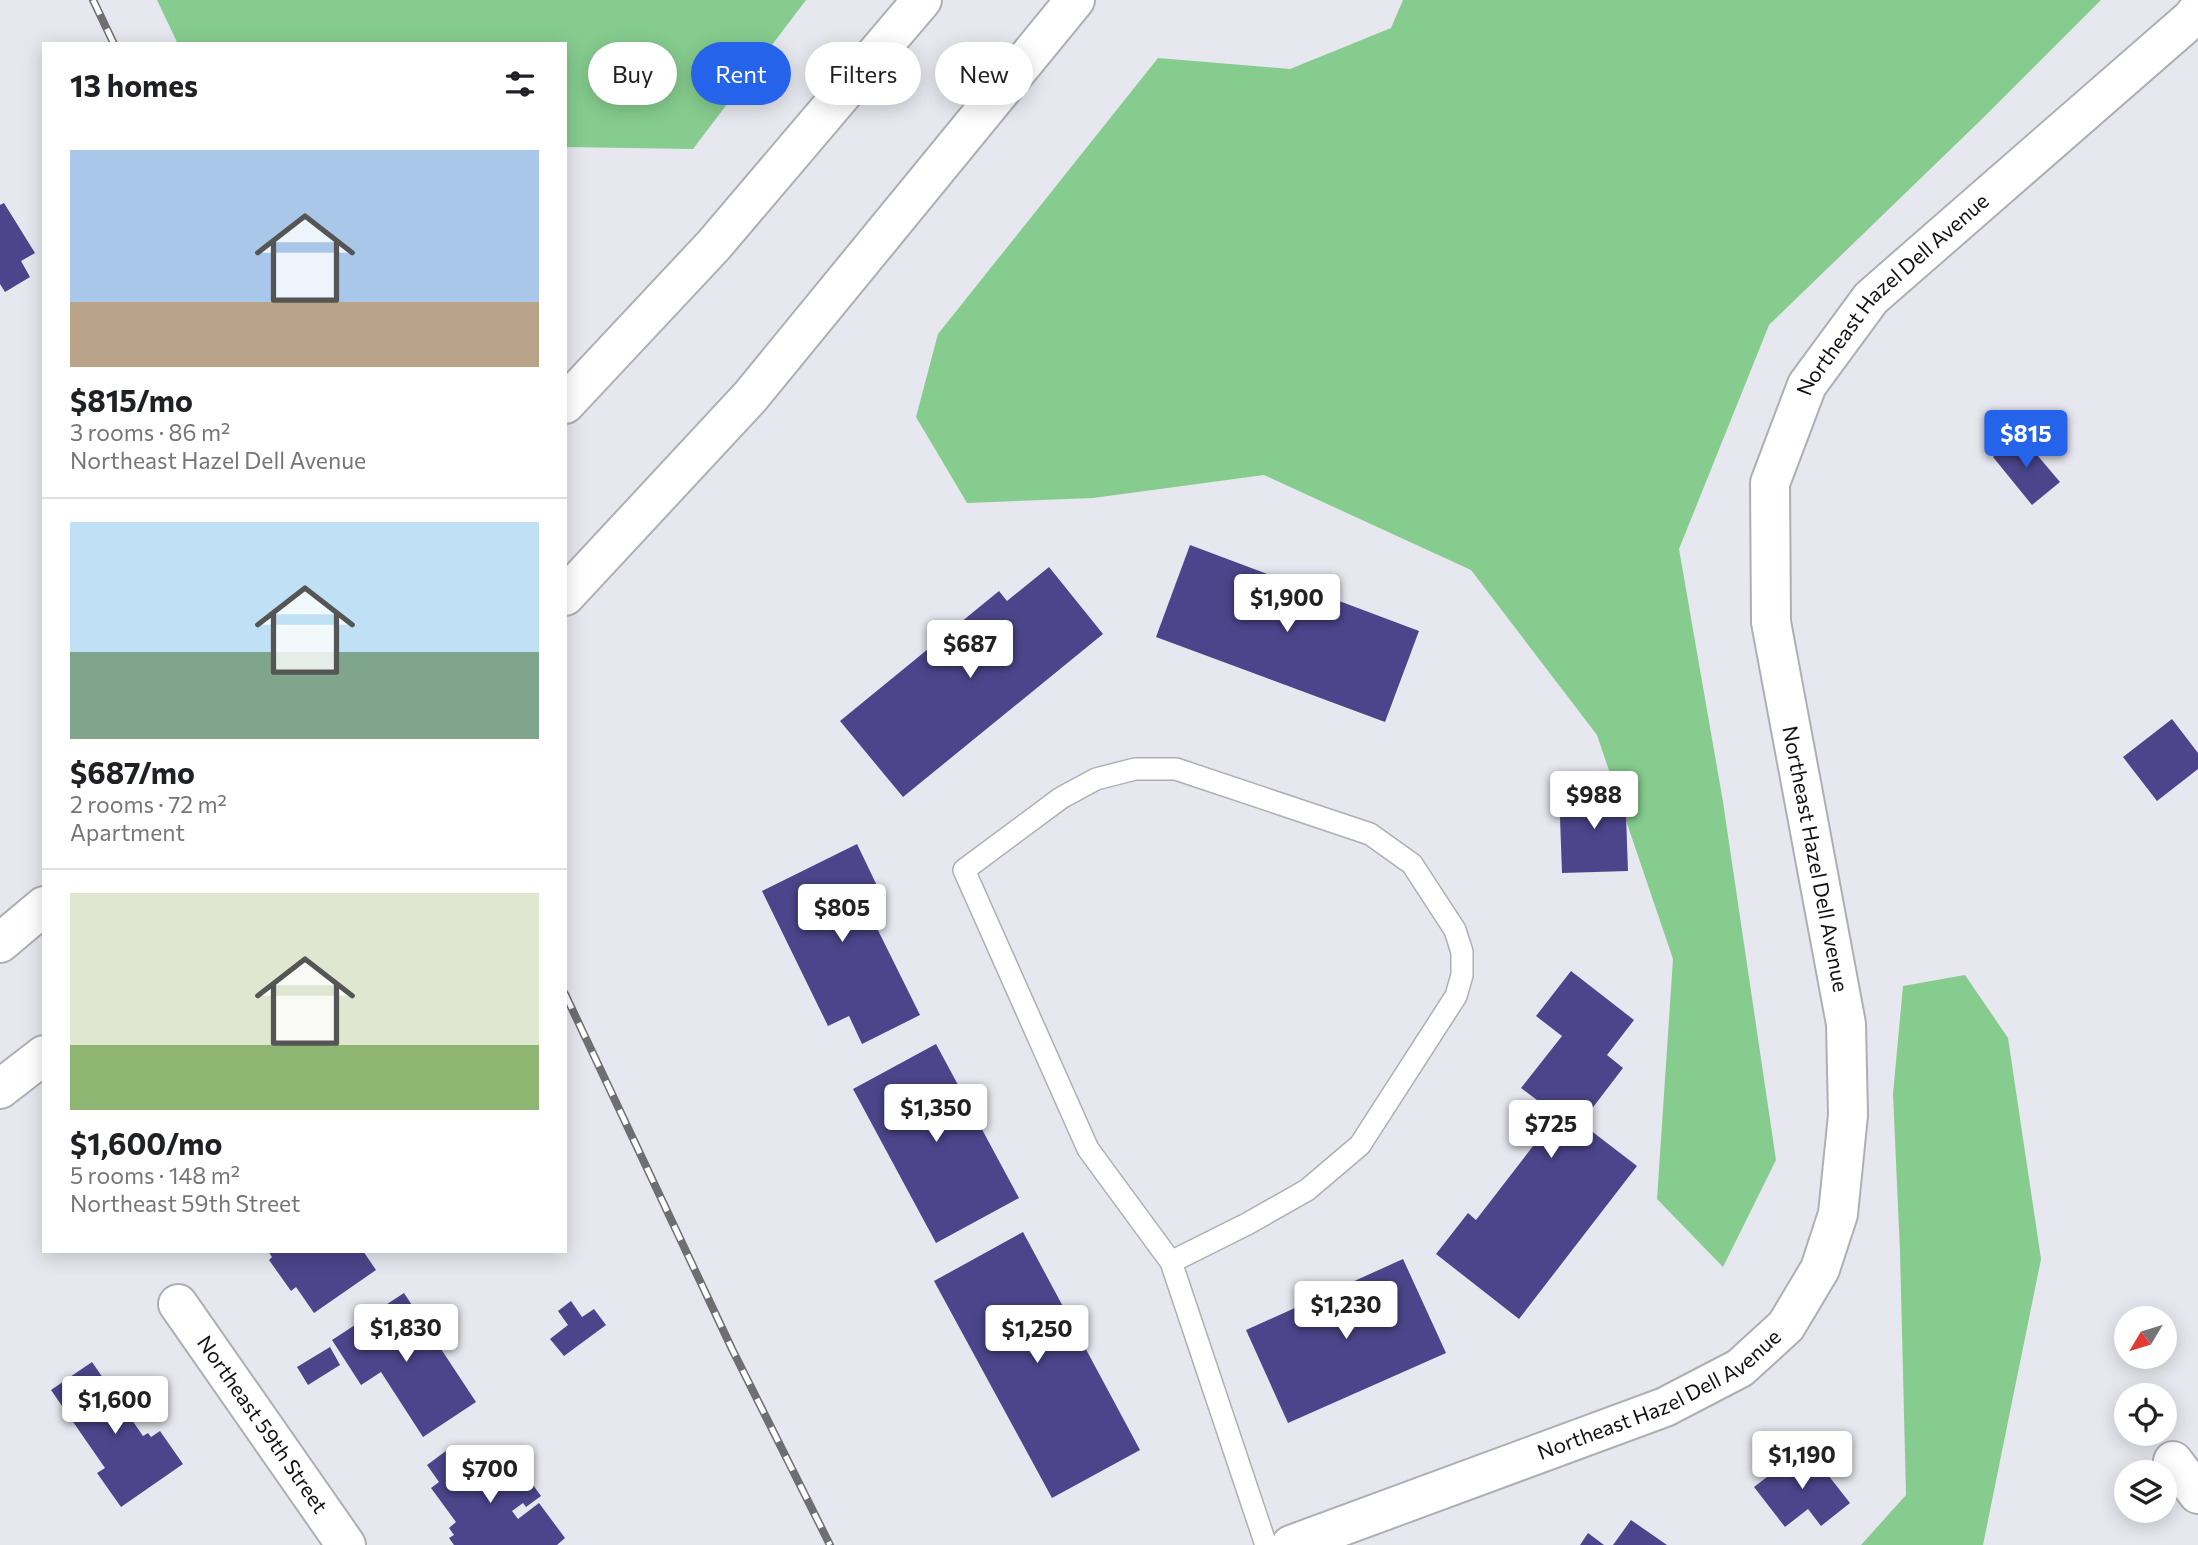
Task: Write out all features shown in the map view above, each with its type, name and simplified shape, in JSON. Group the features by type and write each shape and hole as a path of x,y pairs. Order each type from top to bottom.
{"main road":[{"path":"567,402 713,246 922,0"},
{"path":"567,594 750,397 1075,0"},
{"name":"Northeast Hazel Dell Avenue","path":"1291,1545 1665,1407 1740,1368 1786,1326 1820,1269 1838,1214 1848,1115 1846,1024 1771,622 1770,483 1807,385 1871,298 2198,10"},
{"path":"0,943 42,908"},
{"path":"0,1089 42,1057"},
{"name":"Northeast 59th Street","path":"178,1304 345,1545"},
{"path":"2177,1466 2198,1494"}],"lane":[{"path":"1171,1262 1307,1190 1360,1145 1456,996 1462,975 1462,951 1455,930 1412,864 1370,835 1176,769 1135,769 1096,779 1061,798 964,870 1088,1149 1171,1262 1266,1545"}],"green space":[{"path":"157,0 806,0 774,42 691,42 691,105 726,105 693,149 567,147 567,42 177,42"},
{"path":"1403,0 2101,0 1769,325 1679,549 1723,802 1776,1160 1723,1267 1657,1199 1673,959 1597,735 1471,570 1264,475 1093,498 967,503 916,417 938,334 1158,58 1290,69 1391,28"},
{"path":"1965,975 2008,1038 2041,1259 1983,1545 1861,1545 1906,1495 1893,1094 1903,986"}],"building":[{"path":"4,203 35,253 21,261 30,277 5,292 0,284 0,205"},
{"path":"2020,435 2060,482 2032,505 1993,457"},
{"path":"1190,545 1419,631 1385,722 1156,637"},
{"path":"1049,567 1103,634 903,797 840,721 999,591 1007,601"},
{"path":"2172,719 2198,753 2198,769 2157,801 2123,757"},
{"path":"1625,788 1628,871 1562,873 1559,790"},
{"path":"857,844 881,894 864,902 920,1015 862,1044 849,1016 828,1026 762,891"},
{"path":"1571,971 1634,1020 1607,1055 1623,1068 1581,1123 1637,1166 1519,1319 1436,1254 1468,1213 1476,1220 1557,1115 1521,1088 1562,1036 1536,1016"},
{"path":"936,1044 1019,1198 936,1243 853,1089"},
{"path":"1023,1232 1140,1450 1052,1498 934,1281"},
{"path":"269,1253 364,1253 376,1270 314,1313 296,1287 291,1291 269,1260 272,1257"},
{"path":"1403,1259 1446,1353 1288,1423 1246,1330"},
{"path":"404,1293 476,1402 423,1437 381,1372 361,1385 332,1340"},
{"path":"571,1301 582,1317 594,1309 606,1325 564,1356 550,1339 568,1325 558,1311"},
{"path":"330,1347 340,1365 308,1385 297,1367"},
{"path":"92,1362 143,1436 148,1433 151,1437 160,1431 183,1464 121,1507 97,1473 105,1468 51,1390"},
{"path":"454,1445 467,1463 474,1457 495,1485 520,1467 541,1496 526,1507 523,1503 512,1511 518,1519 539,1503 565,1538 557,1545 454,1545 449,1538 454,1535 449,1528 456,1522 431,1488 439,1482 427,1465"},
{"path":"1806,1447 1850,1503 1821,1526 1808,1509 1785,1527 1754,1487"},
{"path":"1631,1520 1667,1545 1613,1545"},
{"path":"1588,1533 1604,1545 1580,1545"}],"railway":[{"path":"93,0 113,42"},
{"path":"567,998 732,1349 830,1545"}]}
